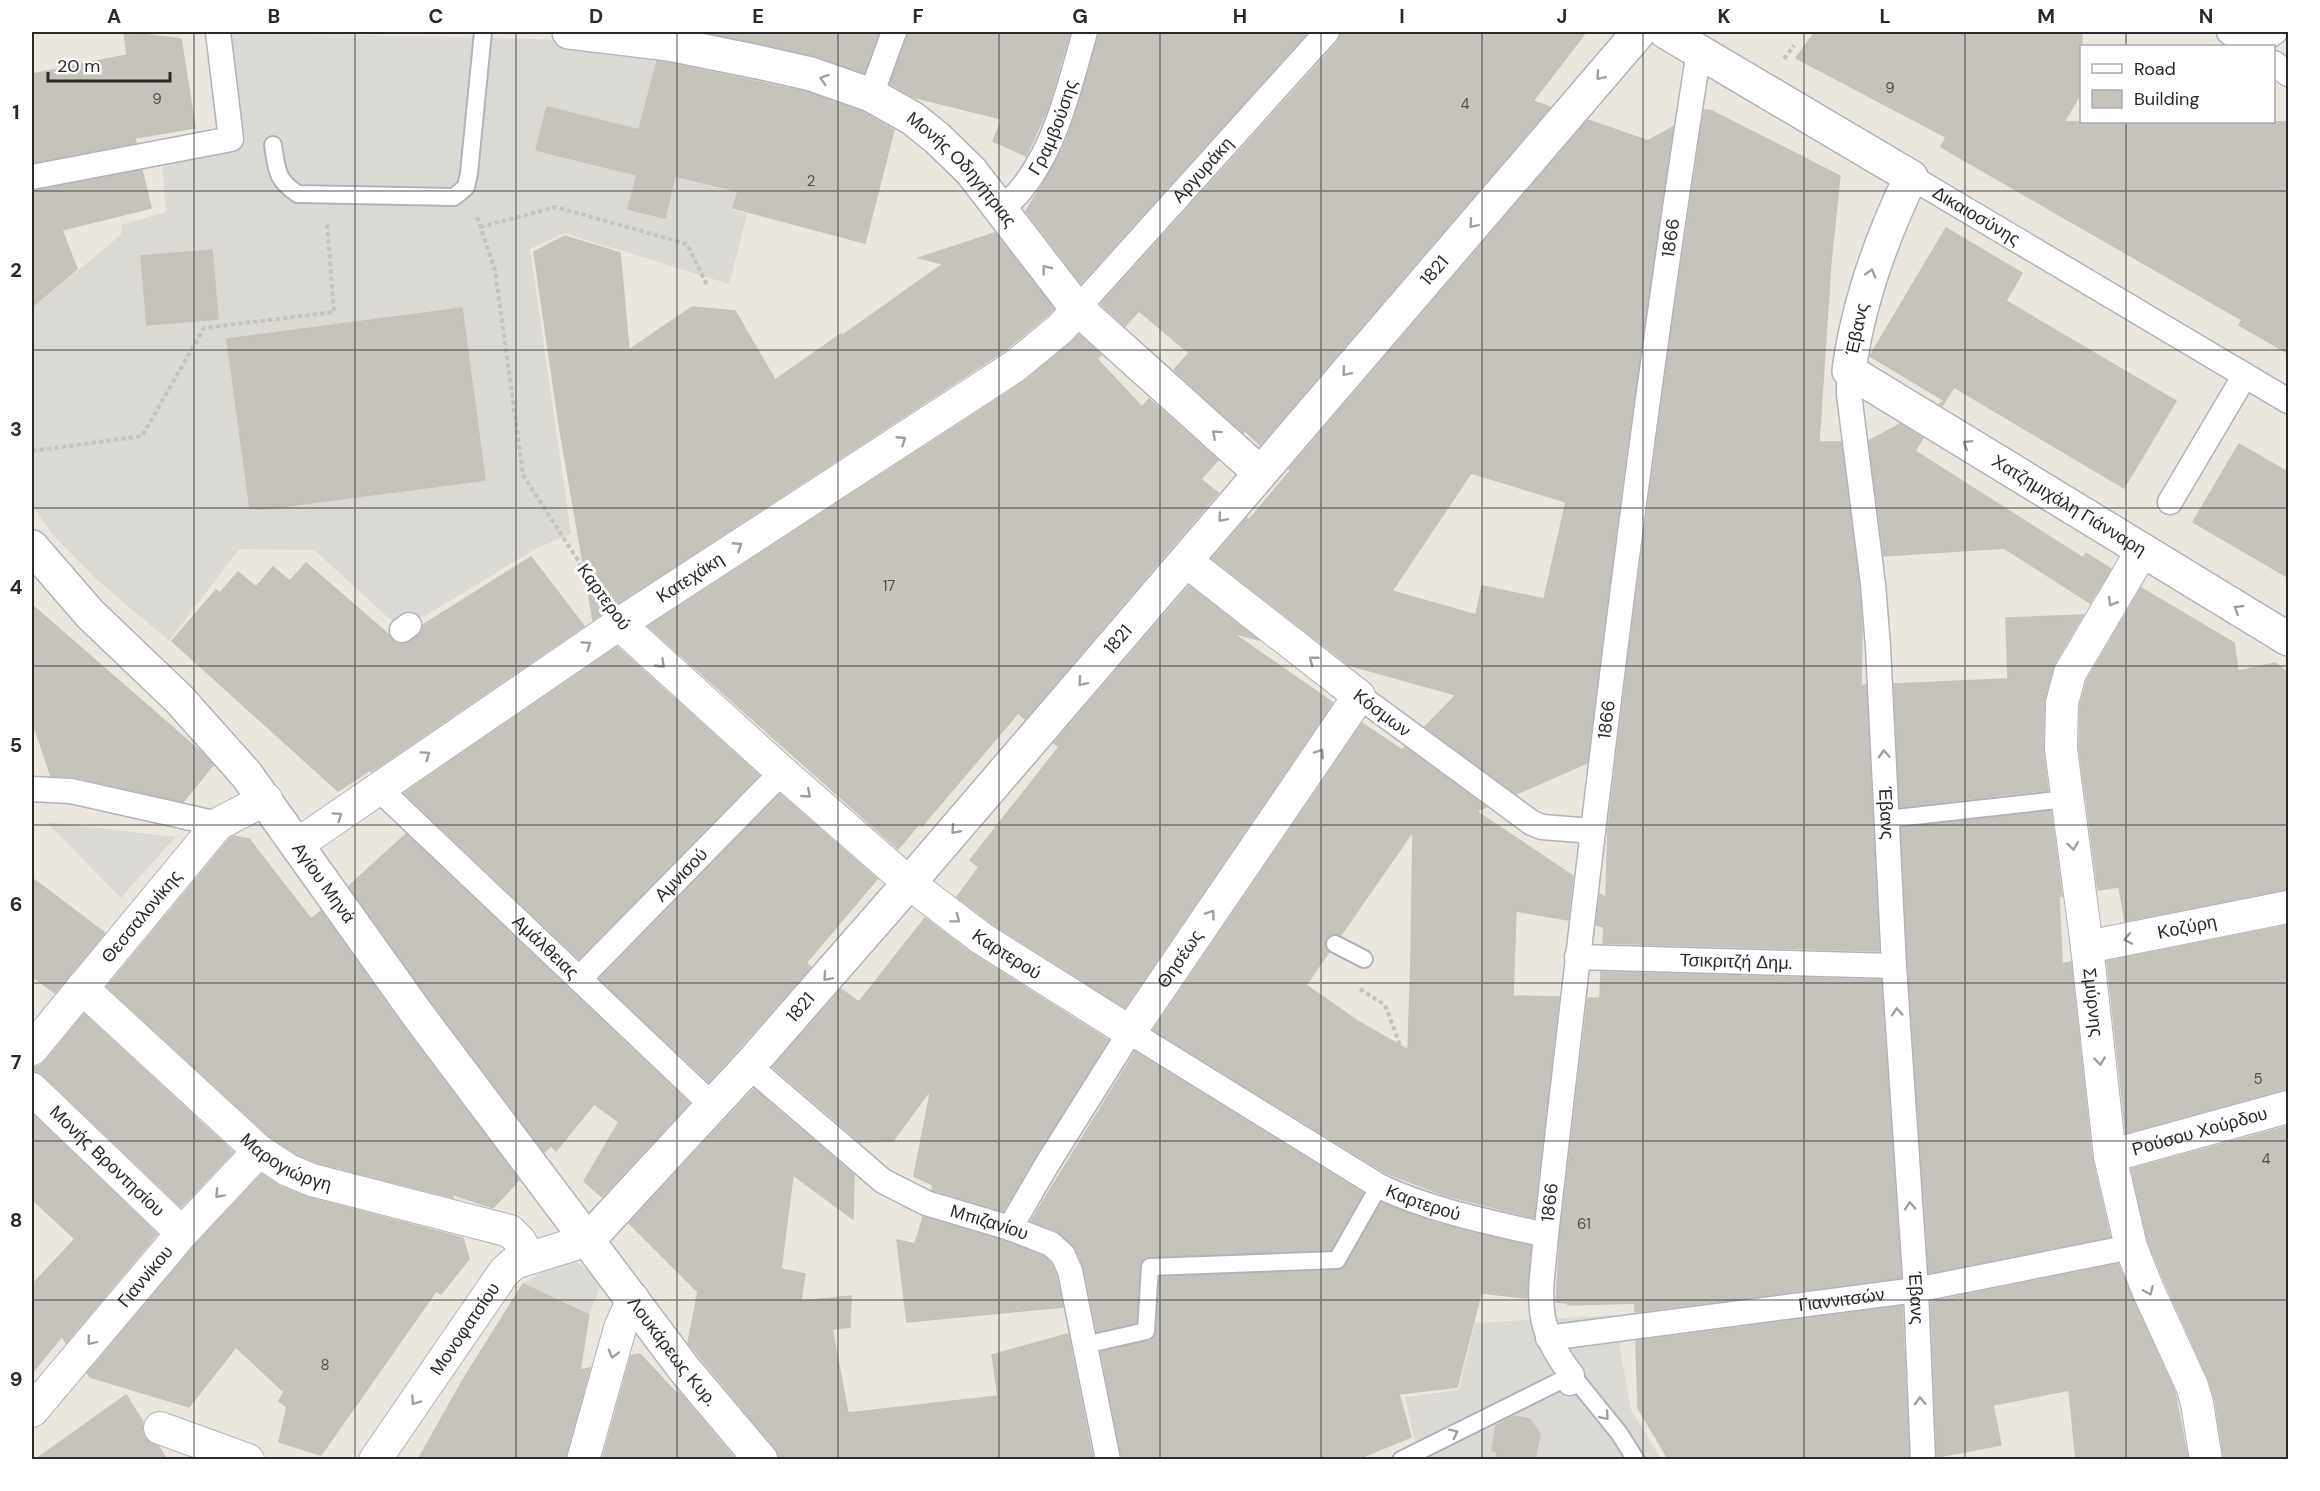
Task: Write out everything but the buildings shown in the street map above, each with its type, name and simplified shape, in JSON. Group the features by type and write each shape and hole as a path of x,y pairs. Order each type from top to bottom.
{"street":[{"path":"32,177 231,139 218,32"},
{"name":"Μονής Οδηγήτριας","path":"569,32 647,40 811,74 871,95 912,118 937,138 971,171 1078,308 1106,337 1260,473"},
{"path":"871,95 894,32"},
{"name":"Γραμβούσης","path":"1000,210 1022,188 1038,166 1064,103 1085,32"},
{"name":"Αργυράκη","path":"1078,308 1327,32"},
{"name":"1821","path":"588,1240 749,1066 909,883 1639,32"},
{"name":"Δικαιοσύνης","path":"1666,32 2289,401"},
{"path":"2229,32 2250,45"},
{"path":"2254,45 2275,32"},
{"name":"1866","path":"1571,1379 1556,1356 1541,1319 1546,1235 1621,591 1664,272 1699,51"},
{"path":"2275,64 2289,74"},
{"name":"Έβανς","path":"1911,177 1873,266 1855,331 1849,371 1849,394 1873,584 1894,966 1916,1290 1923,1460"},
{"name":"Κατεχάκη","path":"298,844 619,624 1015,366 1061,328 1078,308"},
{"name":"Χατζημιχάλη Γιάνναρη","path":"1849,371 2289,639"},
{"path":"2170,502 2244,375"},
{"name":"Αγίου Μηνά","path":"32,547 90,614 209,731 266,799 418,1015 588,1240"},
{"name":"Σμύρνης","path":"2142,551 2070,673 2062,703 2061,729 2066,799 2087,947 2110,1156 2131,1247 2192,1386 2206,1460"},
{"name":"Κόσμων","path":"1186,561 1359,696 1532,823 1542,827 1593,831"},
{"name":"Καρτερού","path":"619,624 782,772 909,883 981,938 1379,1186 1421,1204 1456,1215 1546,1235"},
{"name":"Θησέως","path":"1010,1228 1046,1166 1131,1032 1240,887 1359,696"},
{"name":"Αμνισού","path":"579,979 782,772"},
{"name":"Αμάλθειας","path":"378,788 713,1106"},
{"path":"32,789 70,791 218,824"},
{"name":"Θεσσαλονίκης","path":"32,1048 218,824 266,799"},
{"name":"Κοζύρη","path":"2087,947 2289,908"},
{"name":"Τσικριτζή Δημ.","path":"1577,957 1894,966"},
{"name":"Μαρογιώργη","path":"82,988 259,1151 299,1176 510,1232 520,1241 529,1258"},
{"name":"Μπιζανίου","path":"749,1066 883,1181 926,1203 1010,1228 1051,1244 1063,1255 1070,1271 1108,1460"},
{"name":"Μονής Βροντησίου","path":"32,1089 182,1233"},
{"name":"Ρούσου Χούρδου","path":"2110,1156 2289,1107"},
{"name":"Γιαννίκου","path":"33,1407 182,1233 259,1151"},
{"name":"Μονοφατσίου","path":"375,1460 504,1272 514,1263 588,1240"},
{"name":"Λουκάρεως Κυρ.","path":"588,1240 685,1370 761,1460"},
{"name":"Γιαννιτσών","path":"1548,1338 1916,1290 2131,1247"},
{"path":"583,1460 620,1328 633,1299"},
{"path":"160,1428 248,1460"}],"lane":[{"path":"273,146 277,174 286,186 298,194 454,197 466,186 469,173 483,32"},
{"path":"1887,819 2066,799"},
{"path":"1335,944 1364,959"},
{"path":"1085,1345 1146,1331 1150,1267 1337,1260 1379,1186"},
{"path":"1401,1460 1571,1379 1619,1433 1636,1460"}],"path":[{"name":"Καρτερού","path":"466,186 495,270 523,475 619,624"},
{"path":"480,227 556,207 687,244 707,285"},
{"path":"32,451 142,436 204,328 334,312 329,254"},
{"path":"1358,988 1385,1005 1405,1058"}],"shaded area":[{"path":"225,32 538,39 613,45 769,74 732,210 747,214 729,284 564,233 530,249 571,534 535,549 402,630 314,550 239,549 169,641 95,578 52,534 32,505 32,308 121,235 121,225 166,212 162,160 239,145","holes":["655,68 703,182 675,176 629,209 637,175 547,107 639,130","227,339 485,480 250,511"]},
{"path":"46,822 175,837 121,898"},
{"path":"568,1255 602,1282 589,1315 523,1284"},
{"path":"1614,1315 1631,1410 1661,1459 1535,1459 1540,1434 1530,1419 1514,1415 1496,1426 1492,1451 1497,1452 1496,1459 1385,1460 1416,1446 1405,1397 1459,1390 1475,1323"}]}
